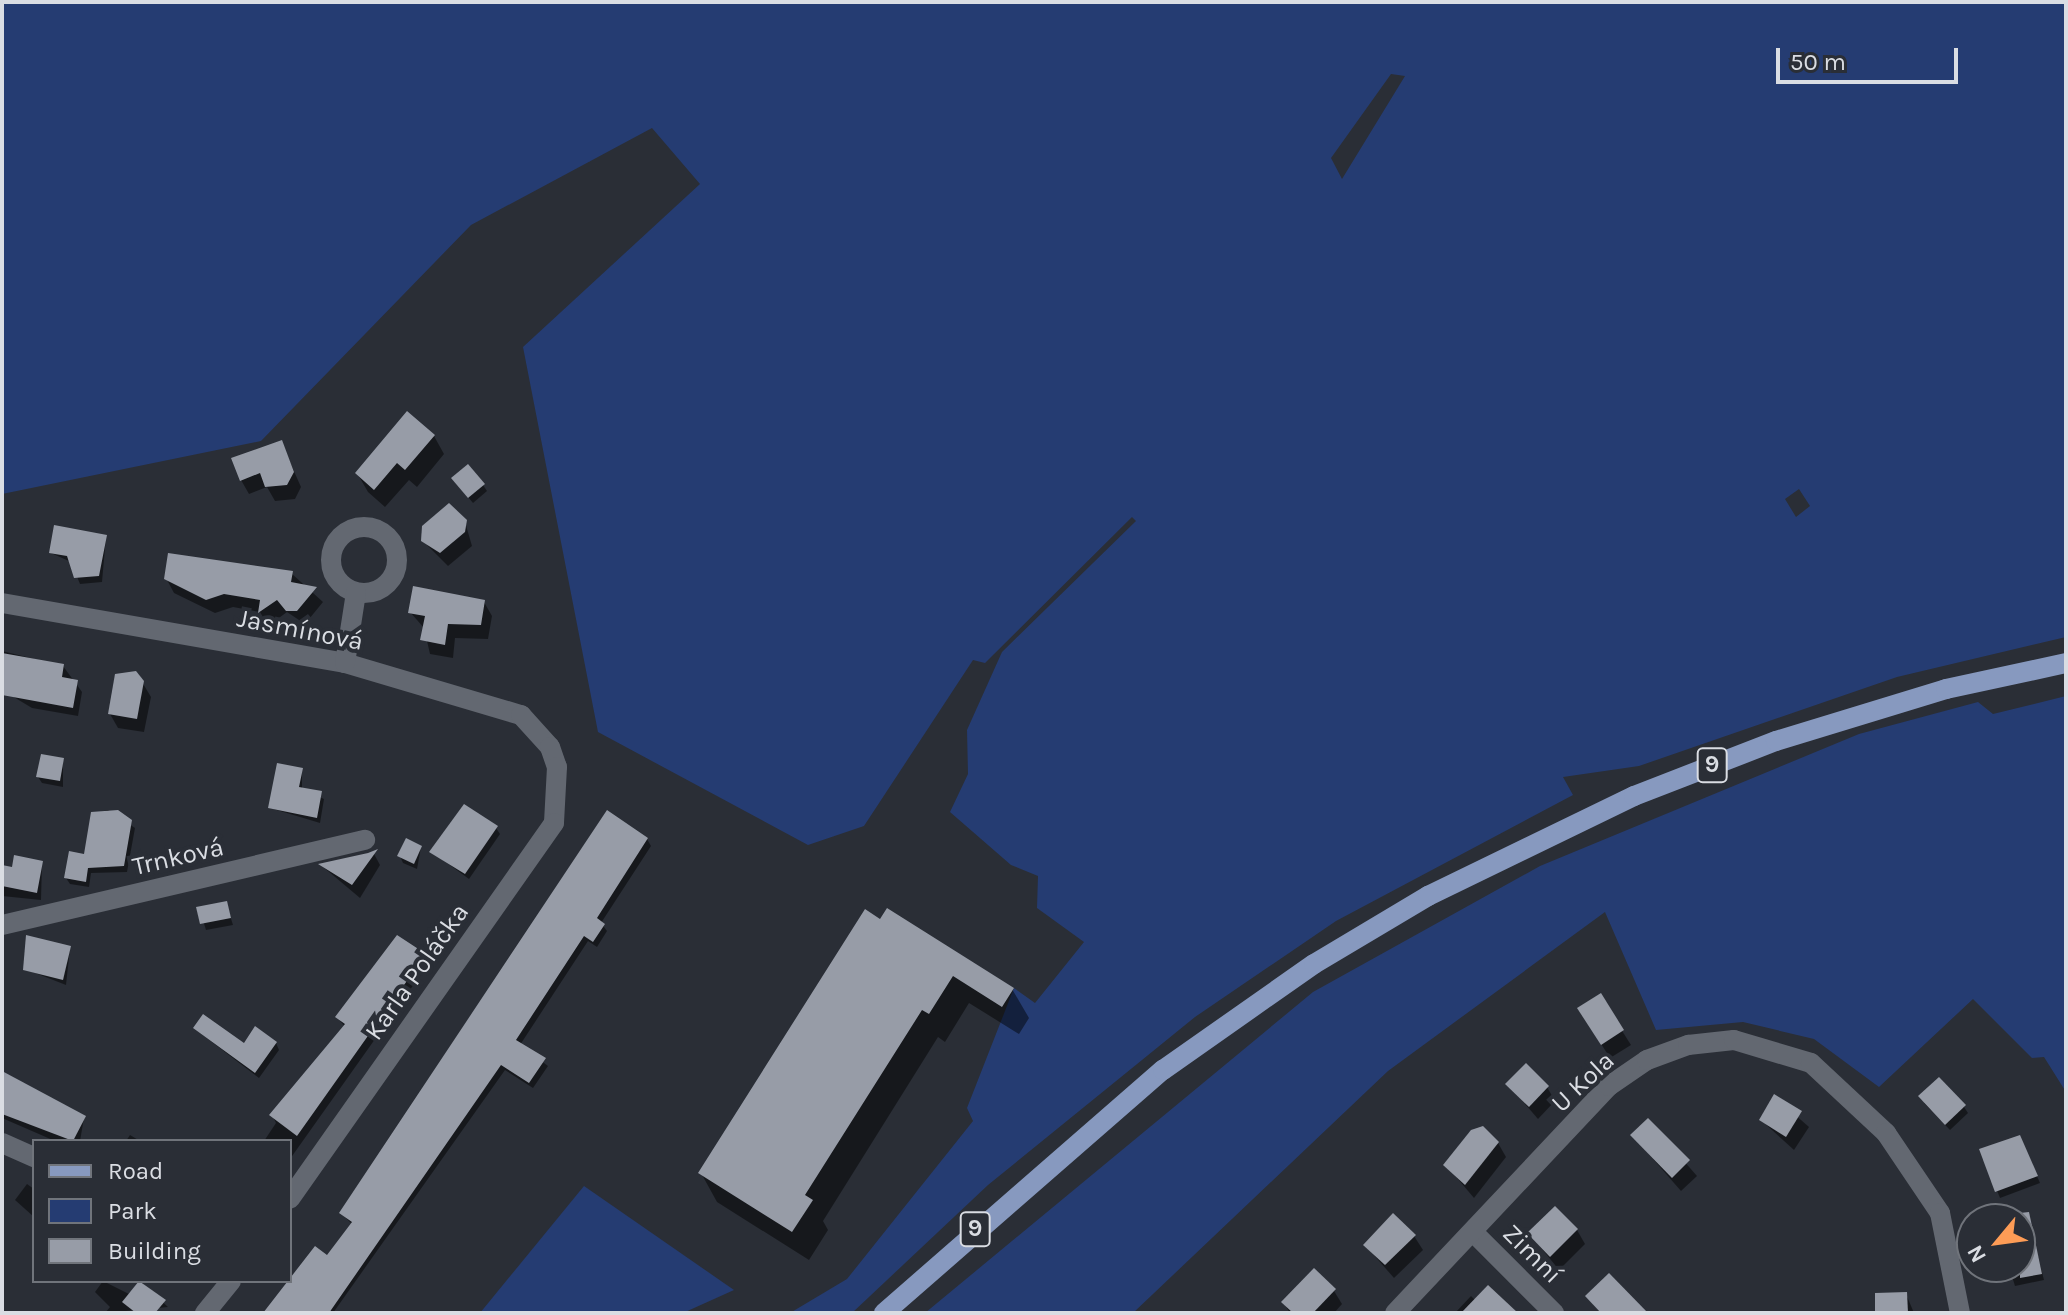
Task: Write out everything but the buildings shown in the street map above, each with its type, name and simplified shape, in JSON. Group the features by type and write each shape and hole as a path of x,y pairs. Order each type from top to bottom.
{"main road":[{"name":"9","path":"884,1313 1140,1088 1314,964 1428,896 1634,796 1776,741 1902,701 2066,663"}],"street":[{"path":"345,663 356,593"},
{"name":"Jasmínová","path":"2,603 345,663 521,715 550,747 557,767"},
{"name":"Karla Poláčka","path":"292,1195 554,823 557,767"},
{"name":"Trnková","path":"2,925 365,840"},
{"name":"U Kola","path":"1395,1313 1609,1086 1647,1060 1688,1045 1734,1040 1811,1063 1886,1133 1940,1213 1960,1313"},
{"path":"2,1143 32,1156"},
{"name":"Zimní","path":"1473,1232 1554,1313"},
{"path":"205,1313 225,1283"}],"green space":[{"path":"2,2 2066,2 2066,637 1897,677 1639,766 1563,777 1573,795 1336,921 1195,1017 988,1185 852,1313 790,1313 847,1279 973,1121 967,1108 1014,988 1035,1003 1084,942 1037,908 1038,876 1011,865 950,812 968,774 967,730 1002,652 1136,521 1132,517 985,663 973,660 864,826 808,845 598,732 523,347 700,184 652,128 471,225 261,441 2,494","holes":["1391,74 1405,76 1342,179 1331,158","1799,489 1810,506 1796,517 1785,499"]},
{"path":"2066,696 2066,1092 2044,1057 2032,1058 1973,999 1879,1087 1814,1039 1743,1022 1656,1030 1605,912 1388,1071 1133,1313 925,1313 1313,992 1540,866 1859,734 1978,702 1993,714"},
{"path":"584,1186 734,1290 683,1313 480,1313"}]}
